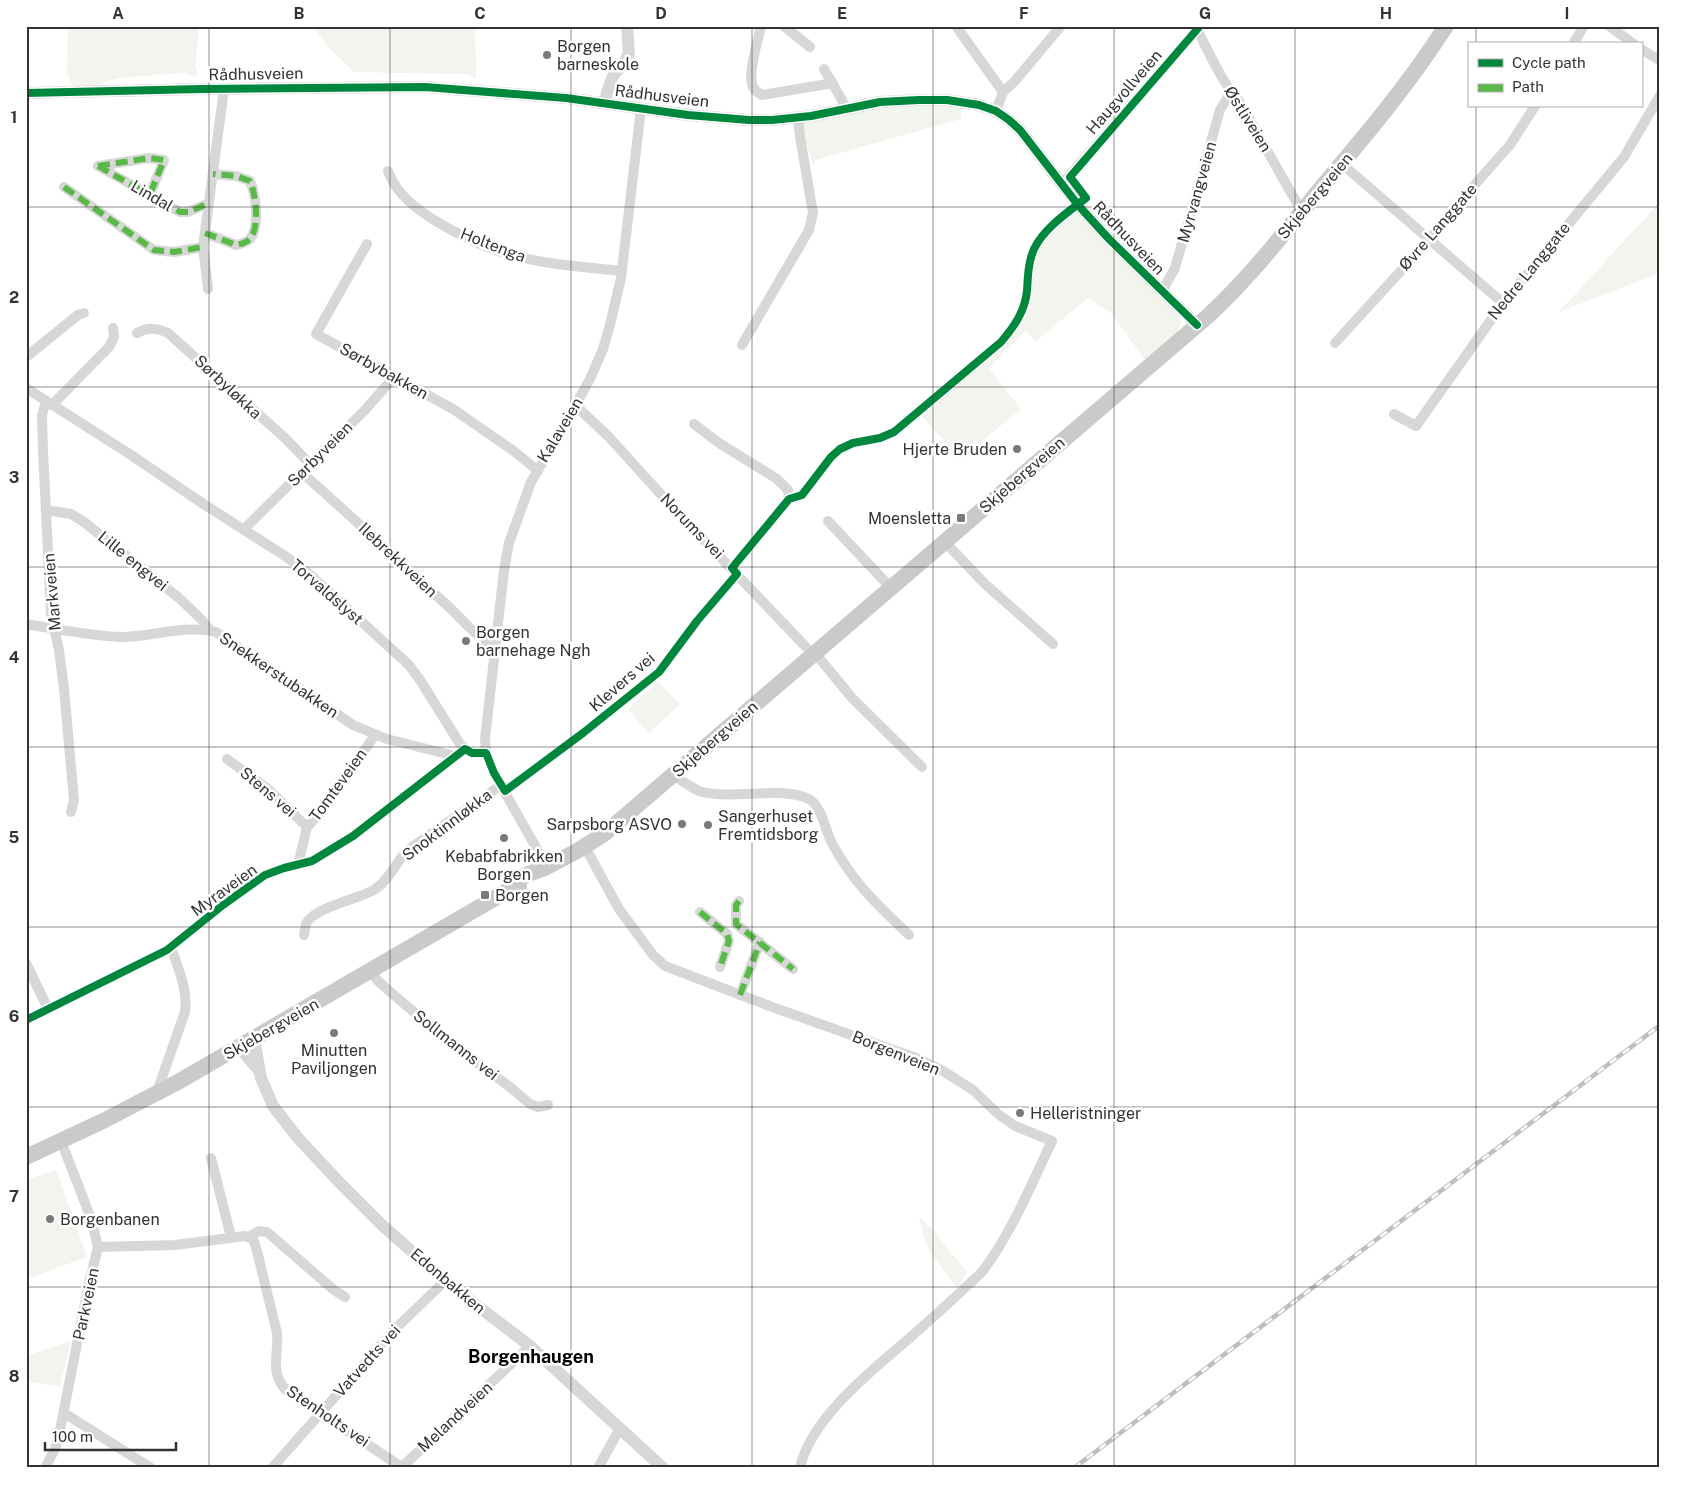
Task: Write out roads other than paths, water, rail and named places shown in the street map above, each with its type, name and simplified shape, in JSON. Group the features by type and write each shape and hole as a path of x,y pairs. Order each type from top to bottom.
{"main road":[{"name":"Skjebergveien","path":"26,1157 160,1092 509,890 516,889 530,882 545,868 604,834 673,776 811,650 890,587 1220,304 1253,270 1342,164 1413,76 1446,26"}],"street":[{"path":"605,103 613,76 629,53 627,26"},
{"path":"761,26 752,74 752,86 758,94 762,95 833,83"},
{"path":"784,26 810,47"},
{"path":"956,26 1003,92"},
{"path":"996,111 1003,92 1015,81 1061,26"},
{"path":"1574,42 1584,26"},
{"path":"1609,26 1631,42"},
{"name":"Østliveien","path":"1197,27 1231,92 1240,101 1302,212"},
{"name":"Haugvollveien","path":"1062,184 1197,27"},
{"path":"1642,50 1659,60"},
{"path":"824,69 842,100 845,109"},
{"name":"Rådhusveien","path":"26,93 426,87 494,91 748,120 798,118 880,102 920,100 961,101 996,111 1020,130 1033,144 1062,184 1109,239 1197,325"},
{"path":"208,289 203,247 224,89"},
{"name":"Myrvangveien","path":"1162,291 1175,268 1220,110 1231,92"},
{"name":"Nedre Langgate","path":"1394,414 1416,426 1502,303 1615,169 1659,97"},
{"name":"Øvre Langgate","path":"1335,343 1429,240 1454,208 1510,146 1534,108"},
{"name":"Kalaveien","path":"486,753 485,739 495,646 509,543 522,502 537,470 576,406 603,349 615,308 622,271 641,109"},
{"path":"742,345 809,230 812,220 812,206 798,118"},
{"name":"Lindal","path":"150,194 164,160 149,158 98,166 184,213 209,203"},
{"path":"1342,164 1502,303"},
{"name":"Holtenga","path":"388,171 395,186 432,219 488,246 510,255 532,260 622,271"},
{"path":"205,233 236,245 242,244 251,238 256,221 255,197 250,181 213,174"},
{"path":"64,187 154,250 174,252 203,247"},
{"name":"Sørbybakken","path":"367,244 316,334 459,413 515,452 537,470"},
{"path":"26,357 78,315 84,313"},
{"path":"49,403 109,347 114,337 113,328"},
{"name":"Sørbyløkka","path":"137,333 148,328 168,333 285,438 310,464"},
{"name":"Sørbyveien","path":"244,529 365,410 394,377"},
{"name":"Torvaldslyst","path":"26,388 292,560 307,572 408,665 465,749"},
{"name":"Markveien","path":"49,403 42,415 46,510 53,628 59,650 66,706 74,800 71,812"},
{"name":"Norums vei","path":"576,406 608,436 677,512 811,650 853,699 922,768"},
{"name":"Klevers vei","path":"503,788 583,733 659,672 735,571 763,528 783,509 789,499 788,490 777,479 719,443 694,424"},
{"name":"Ilebrekkveien","path":"302,473 490,644 495,646"},
{"name":"Lille engvei","path":"46,510 71,514 84,522 179,598 210,630"},
{"path":"828,521 890,587"},
{"path":"944,541 985,584 1053,644"},
{"name":"Snekkerstubakken","path":"26,624 120,636 210,630 222,635 344,720 375,735 455,756"},
{"name":"Tomteveien","path":"298,865 307,827 322,811 375,735"},
{"path":"455,756 465,749 472,753 486,753 490,765 545,868"},
{"name":"Myraveien","path":"26,1020 139,965 171,947 223,905 265,875 312,861 352,836 455,756"},
{"name":"Stens vei","path":"227,759 268,789 307,827"},
{"path":"673,776 699,790 728,794 789,793 806,797 816,803 831,842 853,878 868,897 909,935"},
{"name":"Snoktinnløkka","path":"304,935 306,923 316,914 342,902 368,894 379,887 409,849 503,788"},
{"name":"Borgenveien","path":"584,847 619,909 658,961 665,966 919,1059 943,1071 973,1090 998,1114 1015,1126 1052,1141 1012,1225 993,1258 982,1272 846,1393 811,1440 800,1468"},
{"path":"739,901 736,905 736,924 793,968"},
{"path":"700,912 727,934 729,941 720,967"},
{"path":"740,995 760,942"},
{"path":"160,1092 159,1086 185,1012 186,1001 185,990 171,947"},
{"path":"26,962 48,1009"},
{"name":"Sollmanns vei","path":"371,970 377,980 395,996 457,1048 530,1104 538,1107 548,1105"},
{"name":"Edonbakken","path":"254,1039 260,1072 273,1106 297,1137 356,1200 445,1281 530,1346 663,1468"},
{"name":"Edonbakken","path":"239,1047 260,1072"},
{"name":"Parkveien","path":"45,1468 57,1442 64,1413 89,1283 98,1247 85,1203 61,1141"},
{"path":"211,1158 232,1237"},
{"path":"98,1247 175,1246 232,1237 249,1237 258,1231 266,1232 334,1290 345,1297"},
{"name":"Stenholts vei","path":"249,1237 255,1243 277,1333 276,1370 278,1380 286,1390 402,1468"},
{"name":"Vatvedts vei","path":"272,1468 394,1330 445,1281"},
{"name":"Melandveien","path":"402,1468 530,1346"},
{"path":"64,1413 152,1468"},
{"path":"598,1468 620,1428"}],"railway":[{"path":"1074,1468 1659,1026"}],"place":[{"name":"Borgen barneskole","path":"547,55"},
{"name":"Hjerte Bruden","path":"1017,449"},
{"name":"Moensletta","path":"961,518"},
{"name":"Borgen barnehage Ngh","path":"466,641"},
{"name":"Sarpsborg ASVO","path":"682,824"},
{"name":"Sangerhuset Fremtidsborg","path":"708,825"},
{"name":"Kebabfabrikken Borgen","path":"504,838"},
{"name":"Borgen","path":"485,895"},
{"name":"Minutten Paviljongen","path":"334,1033"},
{"name":"Helleristninger","path":"1020,1113"},
{"name":"Borgenbanen","path":"50,1219"}],"district":[{"name":"Borgenhaugen","path":"531,1356"}]}
